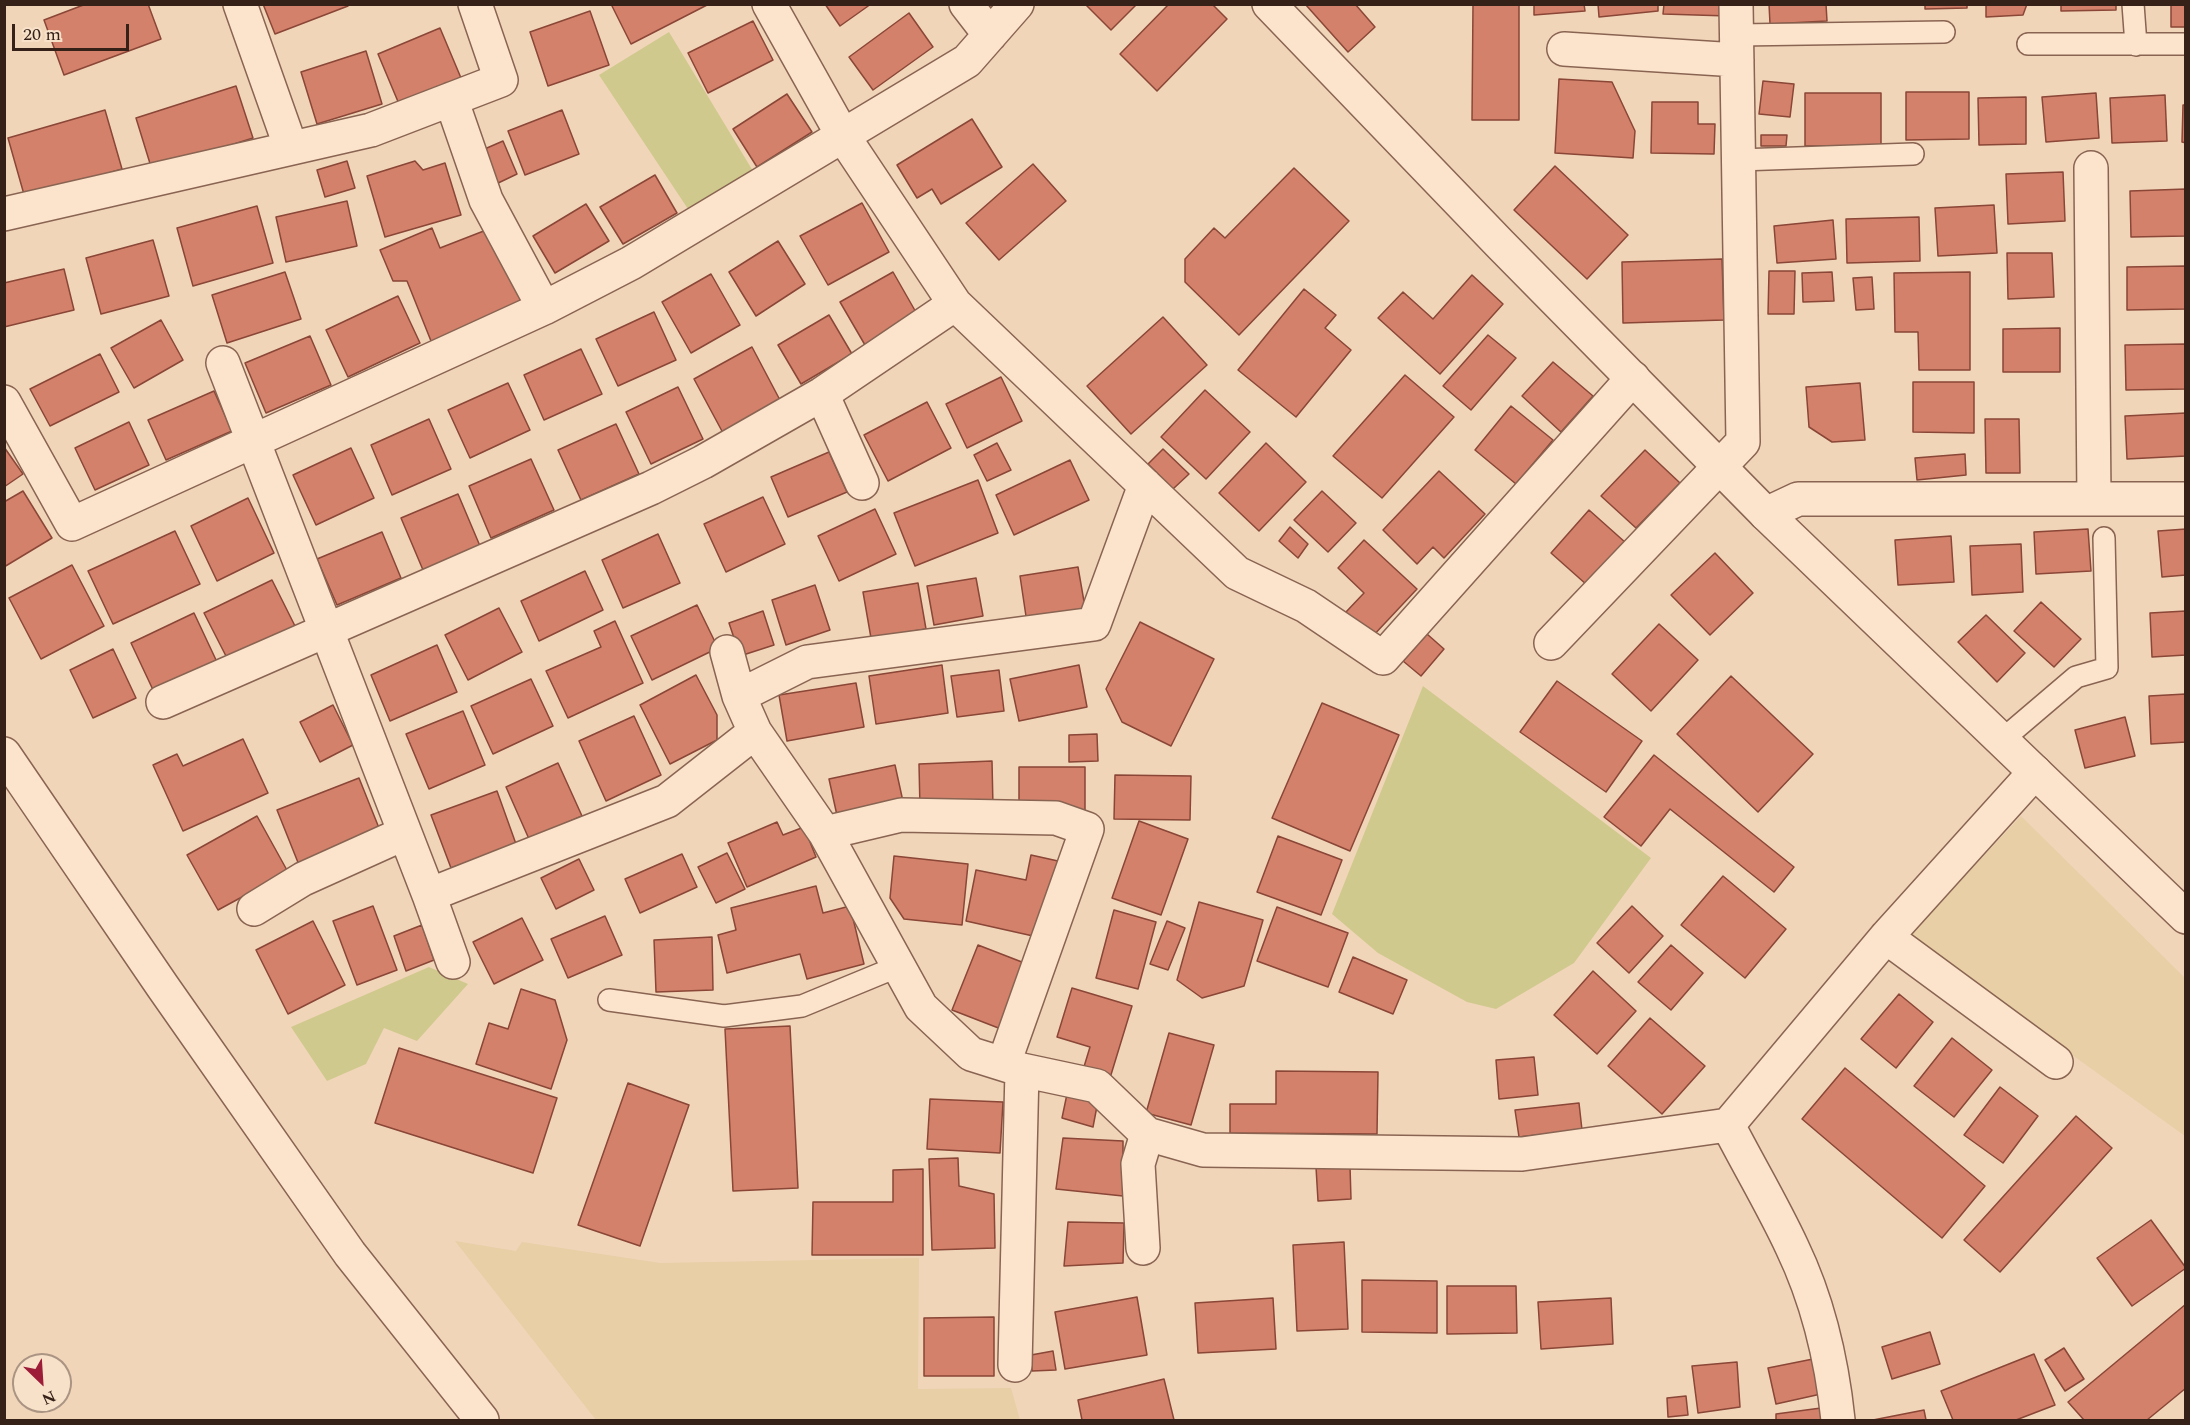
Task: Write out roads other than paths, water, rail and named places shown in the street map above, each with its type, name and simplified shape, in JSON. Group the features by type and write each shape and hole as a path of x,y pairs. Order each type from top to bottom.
{"street":[{"path":"240,4 291,148"},
{"path":"4,214 371,130 501,80 475,4"},
{"path":"769,4 843,136 955,304 1237,573 1306,606 1383,658 1633,378"},
{"path":"966,4 990,35"},
{"path":"4,402 72,524 544,308 631,264 967,61 1017,4"},
{"path":"1269,4 1766,514 2186,917"},
{"path":"1551,643 1743,442 1737,33 1564,49"},
{"path":"451,99 486,200 544,308"},
{"path":"2091,168 2094,499"},
{"path":"164,702 651,488 703,462 822,394 955,304"},
{"path":"223,363 453,962"},
{"path":"822,394 862,483"},
{"path":"739,696 807,662 1094,624 1145,485"},
{"path":"1766,514 1798,500 2186,499"},
{"path":"727,652 739,696 755,732 825,833 921,1007 971,1054 1013,1067 1097,1086 1147,1134 1203,1150 1522,1155 1728,1125 1886,937 2035,772"},
{"path":"429,895 668,801 755,732"},
{"path":"4,754 163,987 350,1254 482,1420"},
{"path":"825,833 901,815 1056,818 1087,829 1013,1067 1015,1365"},
{"path":"254,909 303,879 405,833"},
{"path":"1886,937 2056,1062"},
{"path":"1728,1125 1793,1249 1815,1306 1833,1379 1838,1420"},
{"path":"1143,1248 1138,1164 1147,1134"}],"lane":[{"path":"2133,4 2136,45"},
{"path":"1737,33 1944,32"},
{"path":"2028,44 2186,44"},
{"path":"1738,160 1913,154"},
{"path":"2002,740 2076,677 2107,668 2104,538"},
{"path":"609,1000 724,1016 802,1006 898,966"}]}
